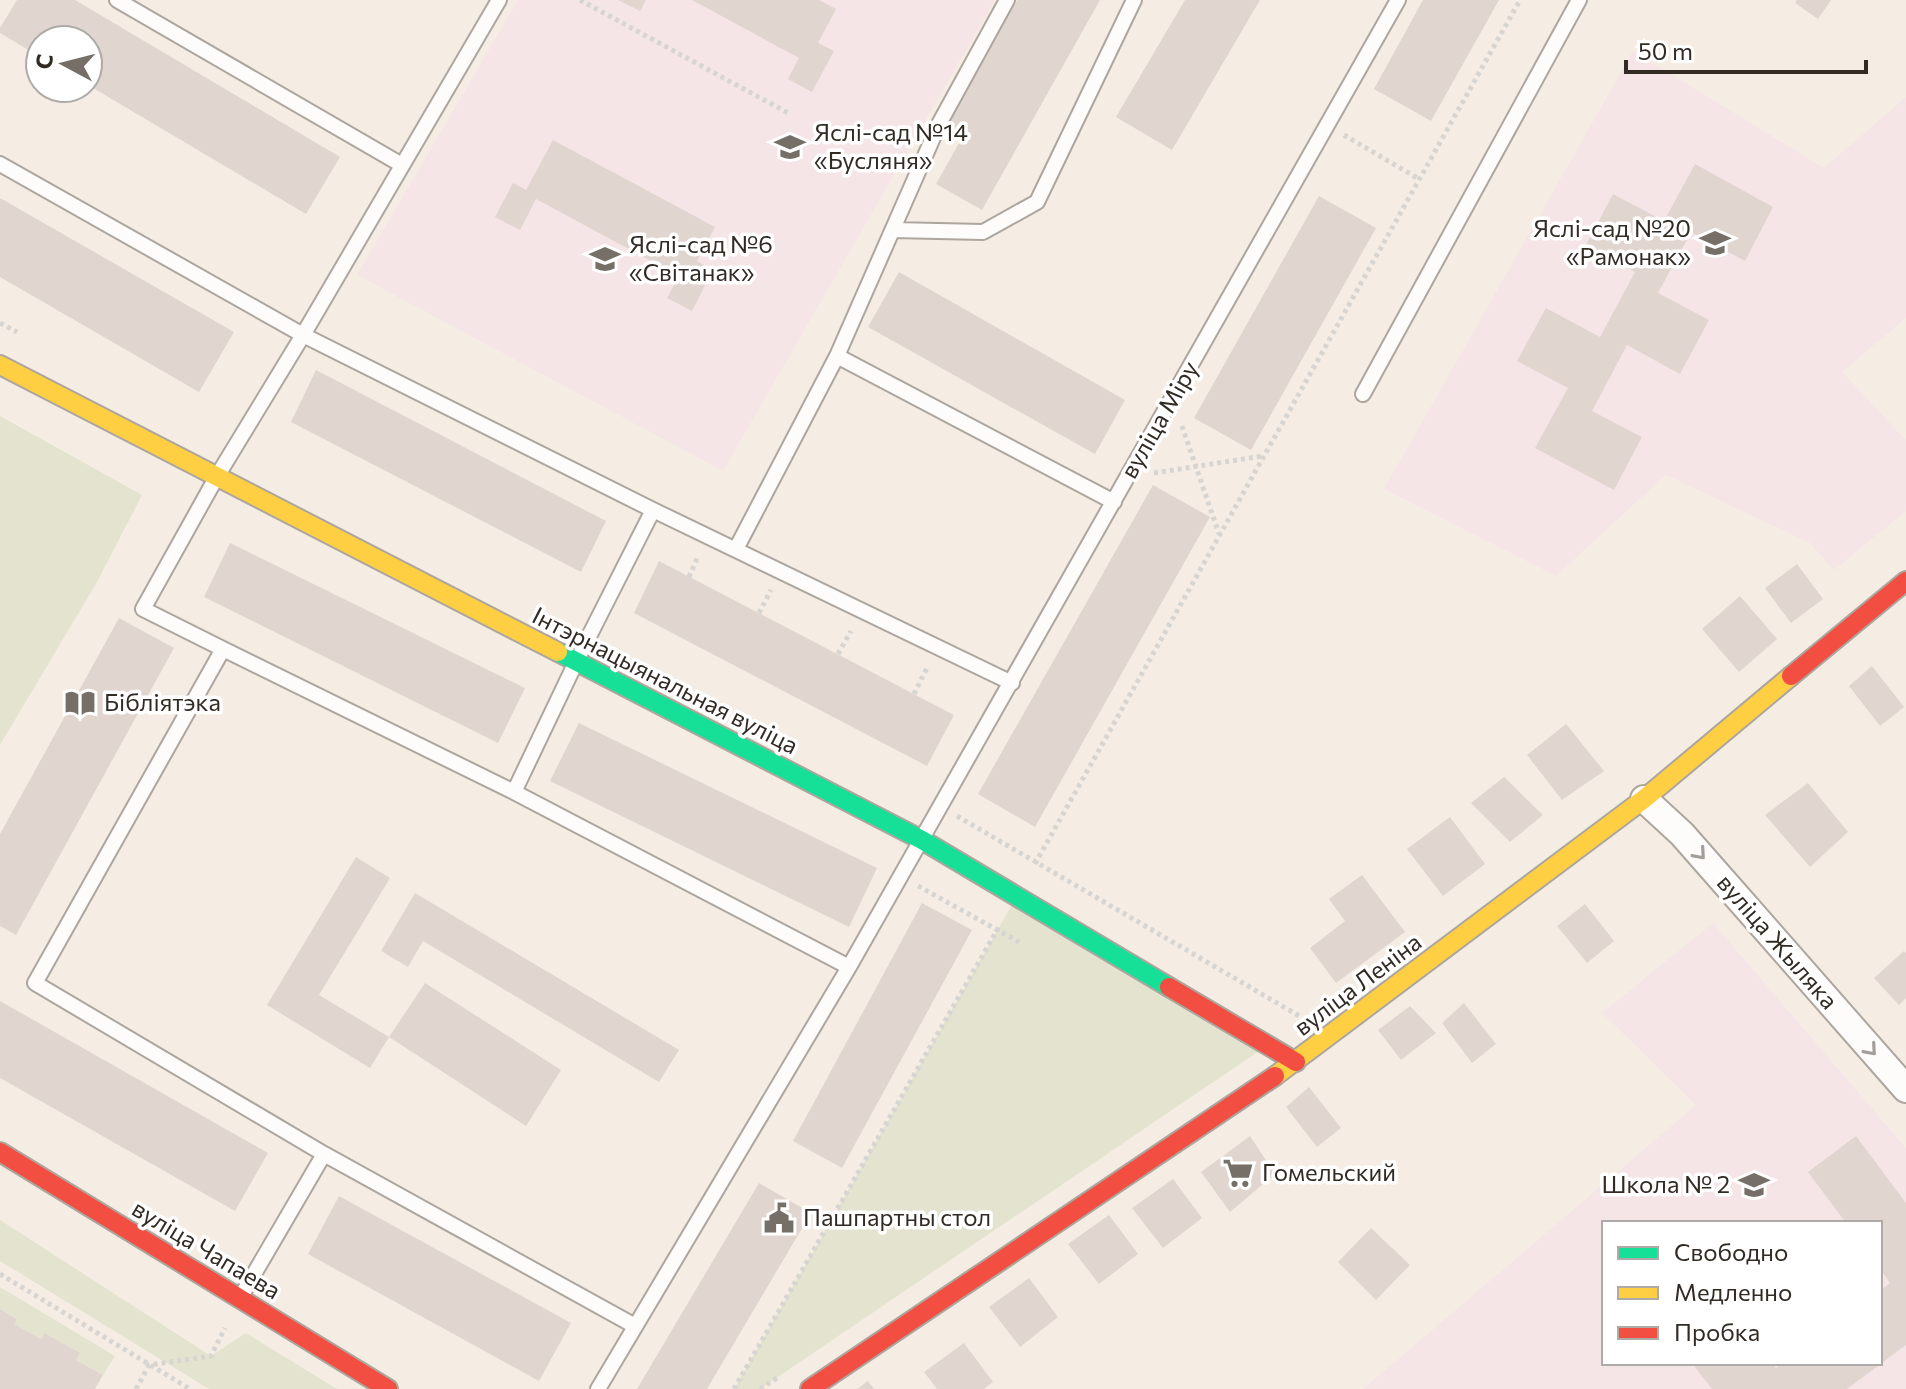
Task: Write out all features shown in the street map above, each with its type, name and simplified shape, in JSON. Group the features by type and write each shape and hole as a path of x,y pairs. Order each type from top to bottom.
{"street":[{"name":"Інтэрнацыянальная вуліца","path":"0,365 922,840 1296,1062"},
{"name":"вуліца Леніна","path":"810,1389 1296,1062 1644,799 1906,581"},
{"name":"вуліца Жыляка","path":"1644,799 1682,834 1906,1089"},
{"name":"вуліца Чапаева","path":"0,1152 388,1389"}],"lane":[{"path":"117,0 402,165"},
{"path":"498,0 216,478 143,609 514,792 849,967"},
{"path":"736,549 837,356 939,124 1007,0"},
{"path":"893,230 983,232 1037,202 1134,0"},
{"name":"вуліца Міру","path":"598,1389 849,967 1398,0"},
{"path":"1363,394 1579,0"},
{"path":"0,164 303,335 653,510 1012,683"},
{"path":"837,356 1114,502"},
{"path":"514,792 653,510"},
{"path":"223,649 35,983 324,1154 635,1326"},
{"path":"240,1299 324,1154"}],"path":[{"path":"580,0 790,114"},
{"path":"734,1389 1017,896 1520,0"},
{"path":"1327,125 1419,179"},
{"path":"1172,399 1219,535"},
{"path":"1128,476 1264,456"},
{"path":"0,1274 190,1389"},
{"path":"149,1365 211,1356 240,1299"},
{"path":"136,1389 149,1365"}],"shaded area":[{"name":"Яслі-сад №6 «Світанак»","path":"518,0 995,0 723,471 357,275"},
{"name":"Яслі-сад №20 «Рамонак»","path":"1633,51 1824,168 1906,97 1906,318 1842,372 1906,440 1906,511 1834,570 1810,543 1666,475 1556,576 1384,489"},
{"name":"Школа № 2","path":"1713,923 1906,1148 1906,1389 1363,1389 1696,1105 1602,1013"}],"green space":[{"path":"0,416 142,495 97,582 0,745"},
{"path":"1017,896 1268,1045 760,1389 734,1389"},
{"path":"0,1220 211,1356 246,1333 337,1389 209,1389 0,1261"},
{"path":"0,1287 115,1356 103,1375 76,1360 44,1333 41,1339 14,1324 16,1318 0,1309"}],"building":[{"path":"17,0 75,0 340,157 306,214 104,94 104,24 24,24 24,47 0,33"},
{"path":"618,0 646,0 640,11"},
{"path":"692,0 819,0 836,9 818,43 834,51 812,92 788,79 799,58"},
{"path":"1017,0 1100,0 982,210 936,184 964,134 946,124"},
{"path":"1185,0 1260,0 1172,150 1116,117"},
{"path":"1423,0 1499,0 1431,121 1374,89"},
{"path":"1797,0 1831,0 1818,19 1795,3"},
{"path":"553,140 715,227 697,261 713,270 692,311 667,298 679,276 536,199 520,230 495,217 513,183 526,190"},
{"path":"1695,164 1773,207 1745,261 1691,232 1658,293 1709,320 1680,374 1627,345 1592,411 1642,437 1614,490 1535,448 1568,388 1517,361 1546,308 1600,337 1635,272 1586,245 1613,194 1664,221"},
{"path":"1319,196 1376,228 1251,450 1194,418"},
{"path":"0,198 234,332 199,392 0,277"},
{"path":"899,272 1125,400 1095,454 868,327"},
{"path":"316,370 606,521 581,572 291,422"},
{"path":"1153,485 1210,517 1035,827 978,794"},
{"path":"230,543 525,688 498,743 204,597"},
{"path":"659,561 954,715 927,766 634,613"},
{"path":"1797,564 1823,599 1791,623 1765,588"},
{"path":"1740,596 1777,639 1739,672 1702,629"},
{"path":"119,618 174,648 16,935 0,926 0,834"},
{"path":"1872,666 1904,707 1880,726 1849,686"},
{"path":"579,723 877,868 849,927 550,781"},
{"path":"1566,724 1604,771 1562,800 1527,755"},
{"path":"1504,777 1543,815 1510,842 1471,803"},
{"path":"1808,783 1848,832 1810,867 1765,815"},
{"path":"1450,817 1485,864 1443,896 1407,849"},
{"path":"356,857 390,878 319,995 389,1037 370,1068 267,1005"},
{"path":"1362,875 1405,932 1336,983 1310,948 1345,921 1329,899"},
{"path":"415,893 679,1050 659,1082 423,941 408,967 381,951"},
{"path":"922,903 972,930 842,1168 793,1141"},
{"path":"1585,904 1614,941 1587,963 1557,926"},
{"path":"1904,951 1906,998 1899,1005 1874,978"},
{"path":"425,983 561,1070 526,1126 389,1037"},
{"path":"0,1001 268,1153 235,1211 0,1078"},
{"path":"1464,1003 1496,1044 1472,1063 1442,1023"},
{"path":"1410,1006 1436,1033 1401,1060 1378,1030"},
{"path":"1309,1087 1341,1128 1317,1147 1286,1107"},
{"name":"Гомельский","path":"1250,1136 1275,1174 1230,1212 1201,1172"},
{"path":"1856,1136 1906,1203 1906,1345 1882,1363 1882,1289 1890,1283 1882,1272 1882,1221 1845,1221 1808,1172"},
{"path":"1173,1179 1202,1218 1163,1248 1132,1208"},
{"path":"759,1183 811,1213 707,1389 637,1389"},
{"path":"339,1196 571,1323 539,1381 308,1254"},
{"path":"1109,1215 1138,1254 1099,1284 1068,1244"},
{"path":"1371,1228 1410,1265 1376,1300 1338,1262"},
{"path":"1029,1278 1058,1317 1020,1347 989,1307"},
{"path":"0,1309 17,1319 14,1324 41,1339 44,1333 80,1353 76,1360 103,1375 95,1389 0,1389"},
{"path":"964,1343 993,1382 984,1389 937,1389 924,1372"},
{"path":"1694,1365 1774,1365 1776,1368 1780,1365 1879,1365 1847,1389 1712,1389"},
{"path":"868,1381 874,1389 857,1389"}],"traffic: fast":[{"path":"558,652 922,840 1169,987"}],"traffic: slow":[{"path":"0,365 558,652"},
{"path":"1275,1076 1644,799 1791,676"}],"traffic: jam":[{"path":"1791,676 1906,581"},
{"path":"1169,987 1296,1062"},
{"path":"810,1389 1275,1076"},
{"path":"0,1152 388,1389"}],"place":[{"name":"Яслі-сад №14 «Бусляня»","path":"790,147"},
{"name":"Яслі-сад №20 «Рамонак»","path":"1715,243"},
{"name":"Яслі-сад №6 «Світанак»","path":"605,259"},
{"name":"Бібліятэка","path":"80,703"},
{"name":"Гомельский","path":"1238,1173"},
{"name":"Школа № 2","path":"1754,1185"},
{"name":"Пашпартны стол","path":"779,1218"}]}
